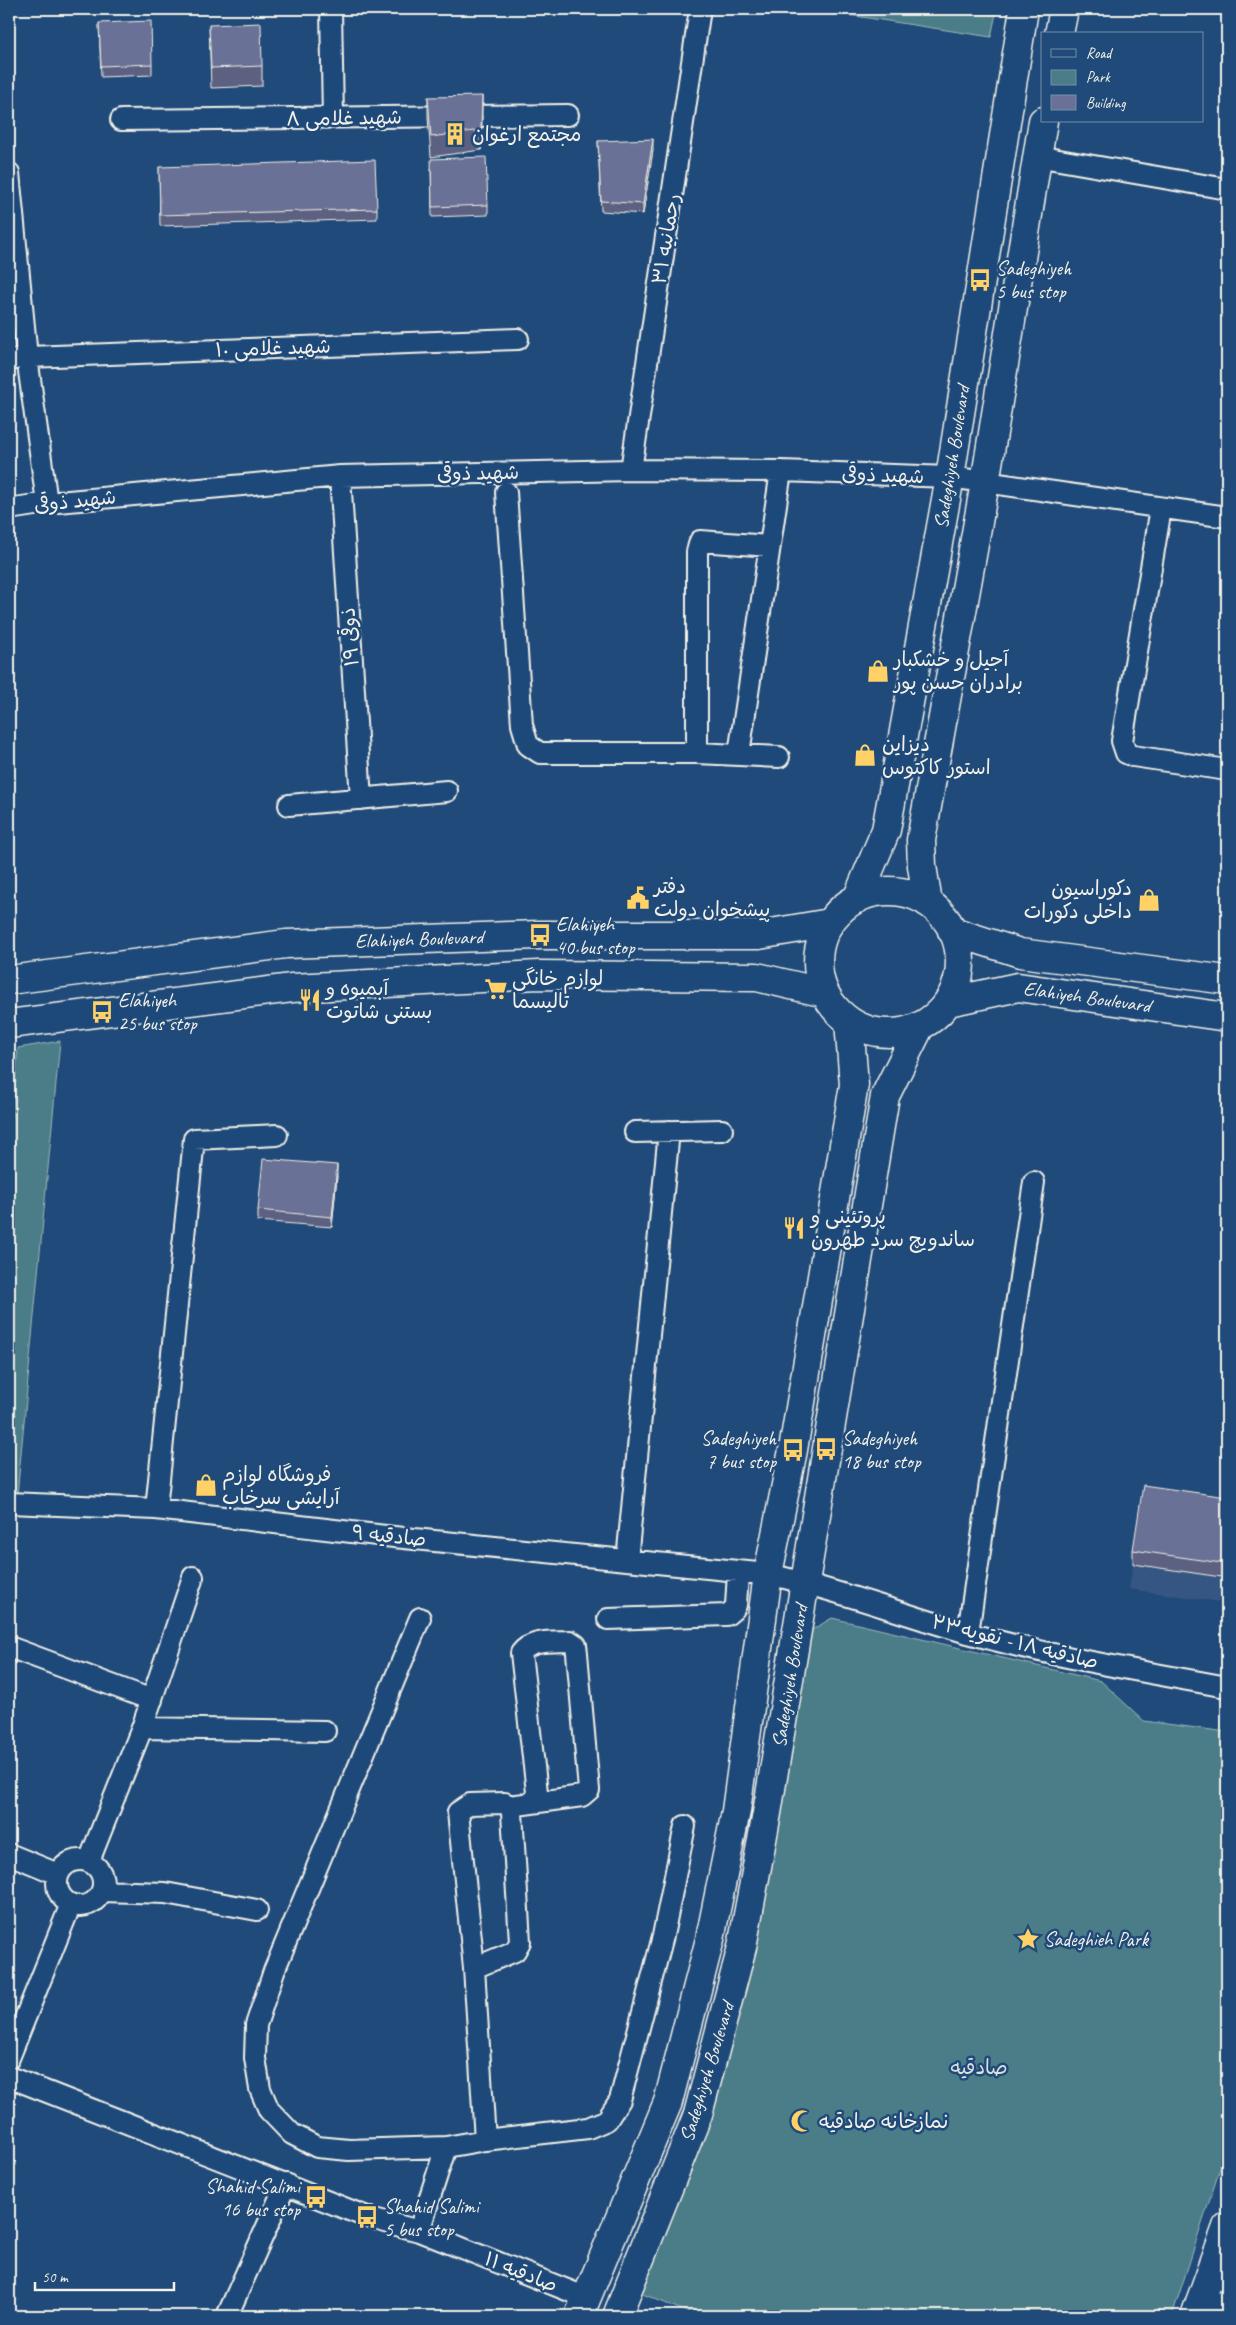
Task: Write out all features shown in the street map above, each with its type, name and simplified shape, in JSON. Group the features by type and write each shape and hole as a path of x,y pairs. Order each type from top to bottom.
{"main road":[{"name":"Sadeghiyeh Boulevard","path":"858,899 886,830 950,478 1014,61 1024,9"},
{"path":"1059,32 1064,9"},
{"name":"Sadeghiyeh Boulevard","path":"928,903 922,866 921,840 985,483 1042,122"},
{"path":"886,830 890,844 898,851 910,850 921,840"},
{"path":"893,891 912,895 928,903 942,915 952,931 958,948 959,967 956,985 948,1002 920,1026 902,1032 884,1033 866,1029 849,1021 835,1009 825,994 819,976 818,957 821,939 830,923 842,909 858,899 875,893 893,891"},
{"name":"Elahiyeh Boulevard","path":"9,980 286,944 540,935 759,935 830,923"},
{"name":"Elahiyeh Boulevard","path":"952,931 1020,953 1227,980"},
{"name":"Elahiyeh Boulevard","path":"9,1024 292,988 538,975 757,977 825,994"},
{"name":"Elahiyeh Boulevard","path":"948,1002 1018,987 1227,1017"},
{"name":"Sadeghiyeh Boulevard","path":"583,2307 668,2102 707,1949 736,1812 768,1574 793,1450 854,1084 849,1021"},
{"name":"Sadeghiyeh Boulevard","path":"622,2315 698,2114 742,1948 805,1582 885,1096 920,1026"},
{"path":"1195,2316 1227,2227"},
{"path":"1223,2316 1227,2304"},
{"path":"583,2307 622,2315"}],"street":[{"path":"331,9 333,118"},
{"name":"رحمانیه ۳۱","path":"631,470 700,9"},
{"name":"شهید غلامی ۸","path":"120,120 568,115"},
{"path":"1036,156 1227,189"},
{"path":"9,174 18,358 47,503"},
{"name":"شهید غلامی ۱۰","path":"18,358 518,339"},
{"name":"شهید ذوقی","path":"9,509 47,503 340,476 631,470 781,471 950,478 1227,517"},
{"path":"739,754 781,471"},
{"name":"ذوقی ۱۹","path":"340,476 361,799"},
{"path":"506,492 522,725 528,745 540,753 696,753 779,757"},
{"path":"1161,508 1122,741 1126,752 1133,756 1227,770"},
{"path":"696,753 697,552 700,541 770,546"},
{"path":"289,806 447,791"},
{"path":"635,1132 722,1130"},
{"path":"628,1560 669,1131"},
{"path":"156,1509 194,1139 277,1135"},
{"path":"968,1633 1034,1182"},
{"name":"صادقیه ۹","path":"9,1503 156,1509 394,1537 738,1573 768,1574"},
{"path":"608,1619 727,1615 736,1605 738,1573"},
{"name":"صادقیه ۱۸ - نقویه۲۳","path":"768,1574 805,1582 968,1633 1043,1653 1227,1688"},
{"path":"88,1861 142,1728 192,1577"},
{"path":"420,1618 274,1971 256,2025 255,2058 260,2088 269,2110 292,2134 317,2147 350,2150 446,2147 485,2140 588,2128 607,2120 620,2100 663,1936 685,1826"},
{"path":"510,1806 582,1796 589,1790 576,1645 570,1640 531,1644 525,1647 521,1653 538,1801"},
{"path":"9,1647 152,1700"},
{"path":"142,1728 325,1731"},
{"path":"474,1968 519,1947 512,1813 510,1806 505,1802 470,1804 458,1812 474,1968 485,2140"},
{"path":"9,1854 58,1874"},
{"path":"80,1859 88,1861 102,1873 104,1882 102,1891 97,1899 89,1904 80,1906 71,1904 63,1899 58,1892 56,1883 58,1874 63,1866 70,1861 80,1859"},
{"path":"102,1891 165,1893 257,1910"},
{"path":"9,2058 71,1904"},
{"name":"صادقیه ۱۱","path":"9,2077 367,2217 418,2231 583,2307"},
{"path":"418,2231 446,2147"},
{"path":"227,2316 286,2184"}],"shaded area":[{"path":"1143,1498 1227,1511 1227,1603 1129,1589"}],"green space":[{"path":"810,9 997,9 991,37"},
{"path":"60,1041 17,1496 9,1495 9,1145 18,1048"},
{"name":"صادقیه","path":"832,1618 1101,1681 1144,1721 1227,1732 1227,2147 1172,2316 697,2316 640,2293 717,2091 805,1634"}],"building":[{"path":"151,21 152,64 101,66 99,23"},
{"path":"261,23 262,66 211,68 209,25"},
{"path":"482,96 481,130 431,137 428,97"},
{"path":"653,139 643,204 601,201 598,141"},
{"path":"486,157 488,205 432,207 431,159"},
{"path":"375,160 377,209 160,215 159,167"},
{"path":"263,1159 337,1165 332,1217 258,1210"},
{"path":"1143,1485 1227,1497 1227,1521 1221,1563 1133,1550"}],"place":[{"name":"مجتمع ارغوان","path":"455,134"},
{"name":"Sadeghiyeh 5 bus stop","path":"980,280"},
{"name":"آجیل و خشکبار برادران حسن پور","path":"878,671"},
{"name":"دیزاین استور کاکتوس","path":"865,755"},
{"name":"دفتر پیشخوان دولت","path":"638,898"},
{"name":"دکوراسیون داخلی دکورات","path":"1149,900"},
{"name":"Elahiyeh 40 bus stop","path":"540,935"},
{"name":"لوازم خانگی تالیسما","path":"496,989"},
{"name":"آبمیوه و بستنی شاتوت","path":"310,1000"},
{"name":"Elahiyeh 25 bus stop","path":"102,1012"},
{"name":"پروتئینی و ساندویچ سرد طهرون","path":"794,1228"},
{"name":"Sadeghiyeh 18 bus stop","path":"826,1449"},
{"name":"Sadeghiyeh 7 bus stop","path":"793,1450"},
{"name":"فروشگاه لوازم آرایشی سرخاب","path":"206,1485"},
{"name":"Sadeghieh Park","path":"1028,1939"},
{"name":"نمازخانه صادقیه","path":"802,2121"},
{"name":"Shahid Salimi 16 bus stop","path":"316,2197"},
{"name":"Shahid Salimi 5 bus stop","path":"367,2217"}]}
